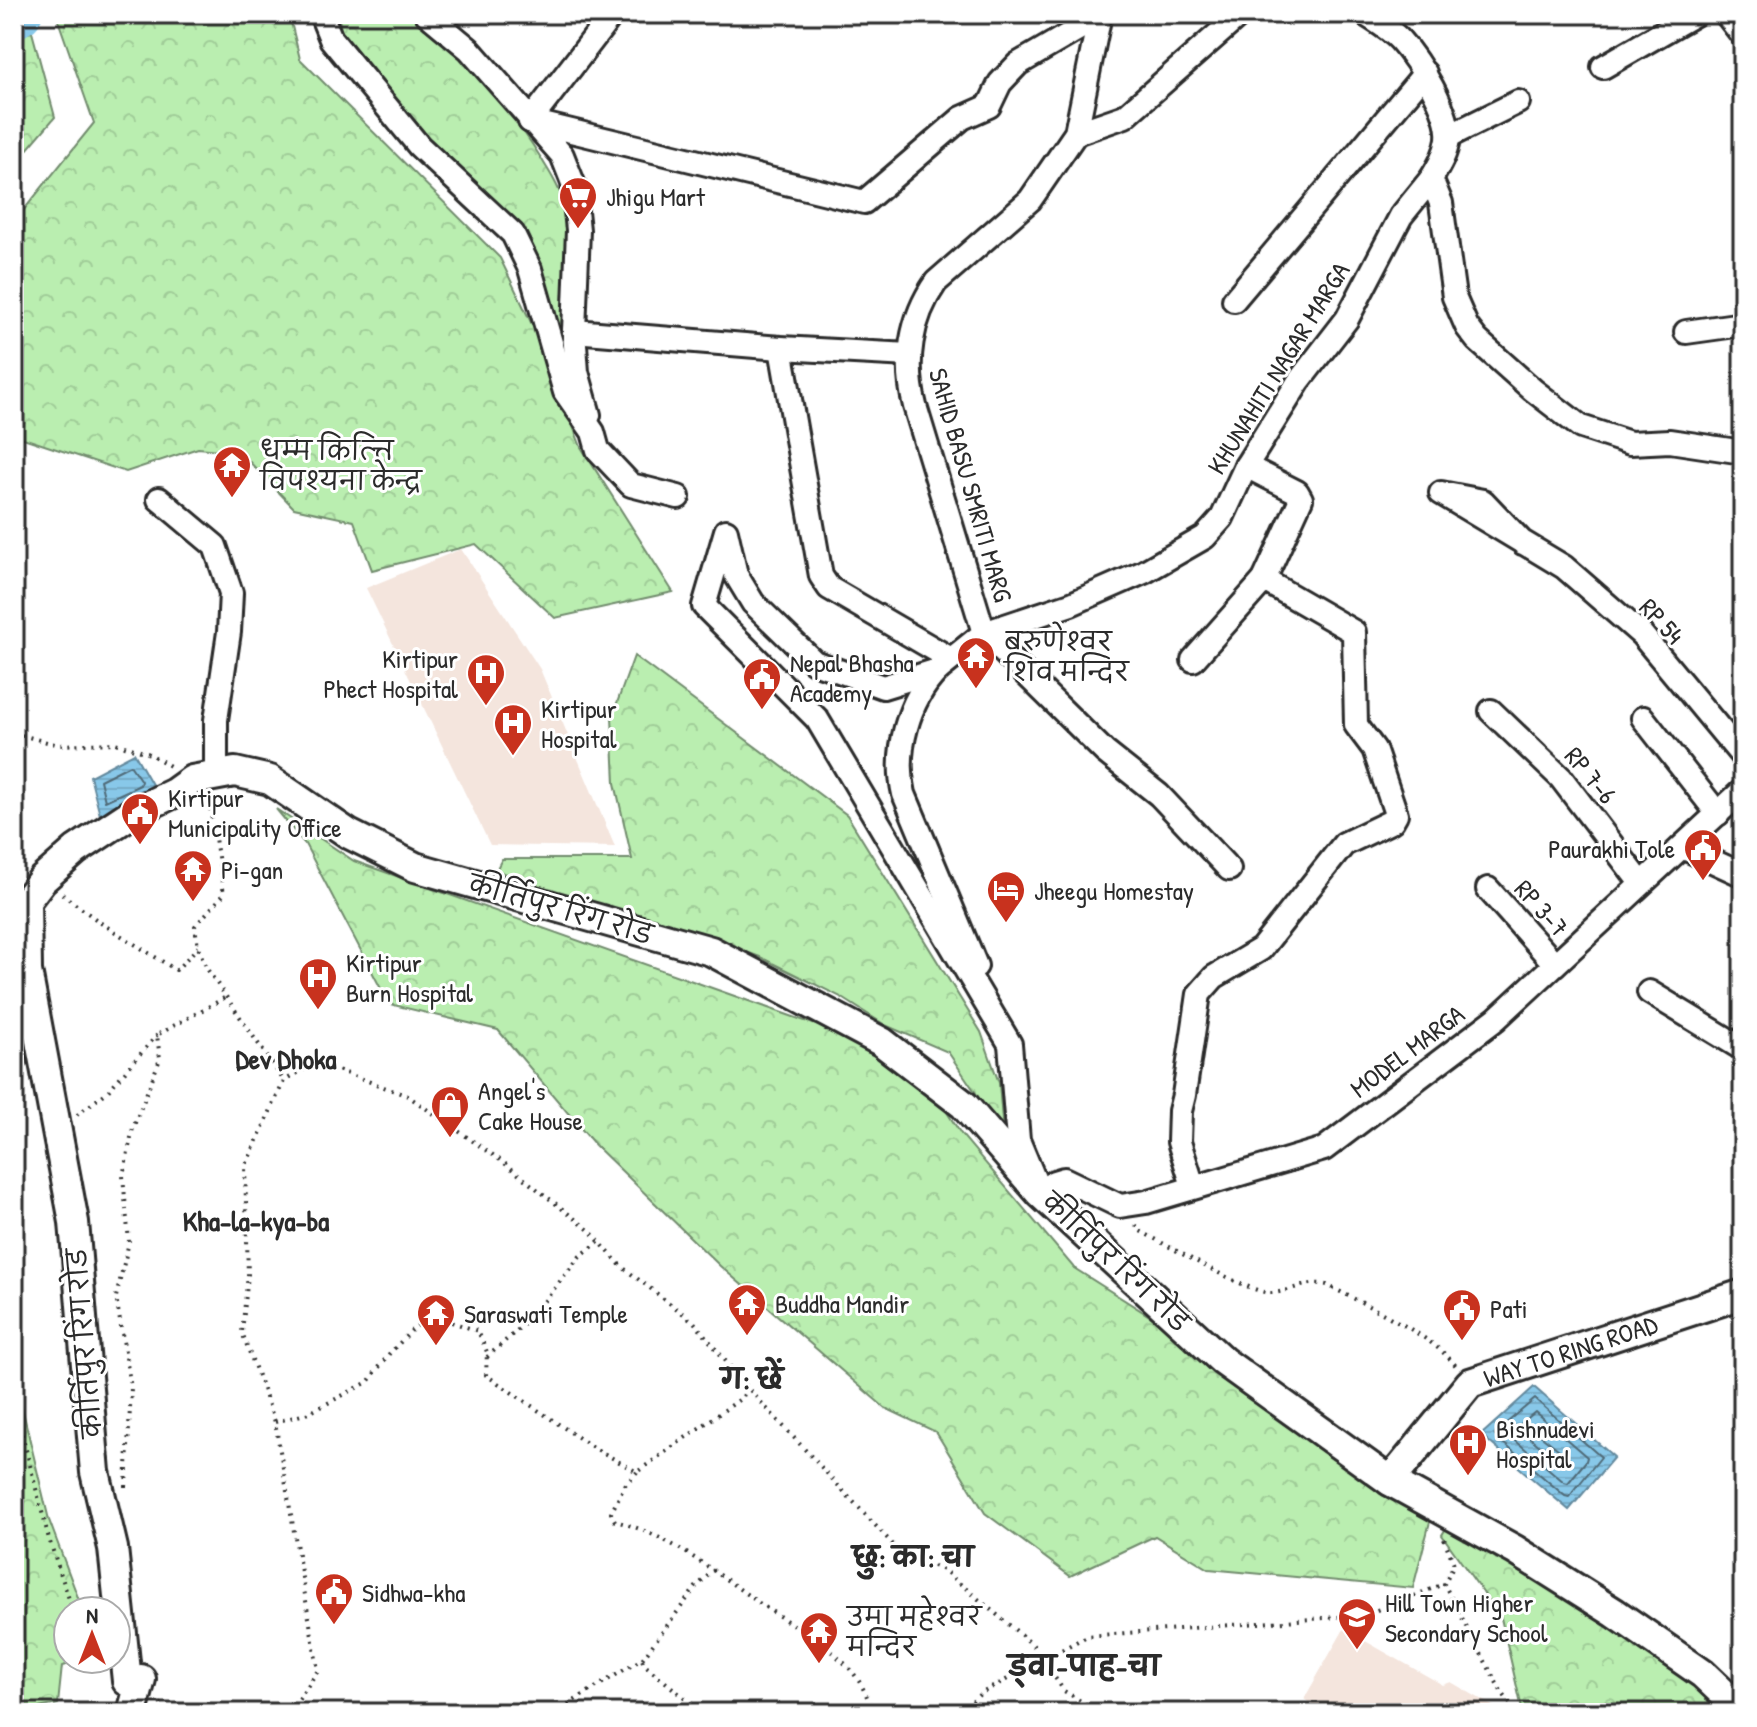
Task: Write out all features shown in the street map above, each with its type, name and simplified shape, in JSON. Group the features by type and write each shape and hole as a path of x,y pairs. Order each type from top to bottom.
{"street":[{"path":"321,14 331,39 419,146 513,234 530,269 565,392 593,432"},
{"path":"427,14 469,49 562,155 573,183 578,230 574,331 577,372 598,450 631,485 678,497"},
{"path":"1076,133 1125,116 1241,14"},
{"path":"1365,14 1399,38 1425,73 1449,136 1518,102"},
{"path":"1603,67 1695,14"},
{"path":"1726,14 1743,36"},
{"path":"530,121 864,202 962,118 989,106 1000,83 1018,64 1098,16"},
{"name":"SAHID BASU SMRITI MARG","path":"1040,1193 1018,1140 1010,1044 817,719 704,606 726,531 736,575 753,603 814,662 883,687 944,664 984,633 915,406 910,385 909,355 925,297 936,282 1030,200 1076,133 1098,16"},
{"path":"530,121 607,21"},
{"path":"1234,300 1425,73"},
{"name":"KHUNAHITI NAGAR MARGA","path":"984,633 1071,604 1144,572 1205,537 1222,518 1246,466 1299,381 1347,319 1401,216 1444,158 1449,136"},
{"path":"1431,179 1441,203 1454,297 1467,327 1477,340 1533,390 1581,427 1630,443 1670,441 1743,452"},
{"path":"1686,332 1743,324"},
{"path":"574,331 909,355"},
{"path":"781,348 821,576 829,588 944,664 922,686 901,745 899,771 904,794 1010,1044"},
{"path":"1193,660 1264,580 1301,496 1246,466"},
{"path":"159,499 215,546 231,593 229,632 204,778"},
{"name":"RP 54","path":"1523,543 1564,567 1642,635 1743,757"},
{"path":"1193,1186 1179,1142 1180,1111 1199,994 1214,977 1261,949 1344,844 1392,821 1396,814 1374,749 1356,725 1354,632 1264,580"},
{"path":"984,633 1105,752 1159,795 1229,869"},
{"name":"RP 7-6","path":"1491,711 1561,778 1641,883"},
{"path":"1643,718 1718,814"},
{"name":"कीर्तिपुर रिंग रोड","path":"132,1713 141,1679 127,1681 113,1548 95,1472 74,1222 27,971 26,901 42,880 76,850 132,813 204,778 235,772 270,780 349,834 415,867 711,951 882,1042 964,1105 1040,1193 1223,1361 1390,1481 1515,1550 1615,1613 1703,1674 1743,1712"},
{"name":"MODEL MARGA","path":"1120,1206 1146,1202 1324,1149 1496,1019 1743,790"},
{"path":"1682,847 1743,875"},
{"name":"RP 3-7","path":"1488,889 1555,964"},
{"path":"1649,992 1743,1049"},
{"path":"1040,1193 1054,1182 1064,1179 1120,1206"},
{"name":"WAY TO RING ROAD","path":"1390,1481 1470,1383 1743,1294"}],"path":[{"path":"14,733 58,745 115,743 150,754 204,778 224,894 195,926 198,947 207,969 284,1081"},
{"path":"42,880 101,923 176,970 198,947"},
{"path":"58,1129 107,1092 157,1035 226,997"},
{"path":"125,1490 131,1388 116,1297 129,1242 123,1176 133,1128 160,1059 157,1035"},
{"path":"290,1713 318,1670 275,1422 242,1332 248,1275 245,1167 284,1081 316,1062 408,1096 503,1162 589,1230 621,1266 694,1322 746,1386 899,1551 945,1571 1033,1645 1064,1691 1101,1713"},
{"path":"1120,1206 1140,1231 1260,1291 1272,1293 1317,1283 1327,1285 1448,1355 1470,1383"},
{"path":"487,1357 531,1318 580,1256 599,1242"},
{"path":"275,1422 309,1413 368,1382 389,1354 431,1315 478,1331 487,1357 486,1375 591,1446 637,1472"},
{"path":"746,1386 743,1397 637,1472 625,1485 611,1513 615,1521 631,1525 715,1569 843,1662 866,1692 873,1713"},
{"path":"14,1403 49,1539 68,1595"},
{"path":"961,1713 980,1694 1087,1636 1364,1615 1444,1584 1454,1564 1442,1535 1448,1513"},
{"path":"554,1713 642,1659 696,1587 715,1569"},
{"path":"1444,1584 1501,1691 1517,1713"},
{"path":"642,1659 646,1666 703,1713"}],"shaded area":[{"name":"Kirtipur Hospital","path":"461,549 540,669 615,847 490,845 366,588"},
{"name":"Hill Town Higher Secondary School","path":"1344,1629 1443,1685 1451,1682 1496,1708 1493,1713 1324,1713 1304,1699"}],"green space":[{"path":"58,14 289,14 300,59 500,258 540,341 581,447 673,592 555,618 476,544 372,570 354,521 294,508 240,452 198,448 126,472 14,435 14,222 94,123"},
{"path":"338,14 420,14 485,83 528,138 554,180 566,218 567,253 561,342 505,227 450,167 341,30"},
{"path":"32,32 55,117 14,165 14,36"},
{"path":"634,656 847,815 981,1032 999,1083 1003,1133 948,1052 885,1025 841,997 760,957 678,927 527,883 496,870 502,859 632,859 615,783 612,717"},
{"path":"276,809 354,861 819,1026 874,1054 941,1103 961,1134 1074,1268 1436,1498 1413,1588 1209,1569 1155,1536 1070,1576 985,1513 936,1432 885,1408 720,1266 595,1145 498,1030 389,1004 305,844"},
{"path":"14,1374 49,1520 77,1595 52,1595 52,1675 61,1675 58,1704 14,1713"},
{"path":"1455,1513 1743,1713 1523,1713 1501,1618 1442,1535"}],"water":[{"path":"134,753 154,788 100,815 90,776"},
{"path":"1534,1387 1614,1457 1569,1510 1481,1435"}],"waterway":[{"path":"14,18 21,14"}],"place":[{"name":"Jhigu Mart","path":"578,230"},
{"name":"धम्म कित्त्ति विपश्यना केन्द्र","path":"232,499"},
{"name":"बरुणेश्वर शिव मन्दिर","path":"976,690"},
{"name":"Kirtipur Phect Hospital","path":"486,707"},
{"name":"Nepal Bhasha Academy","path":"762,711"},
{"name":"Kirtipur Hospital","path":"513,757"},
{"name":"Kirtipur Municipality Office","path":"140,846"},
{"name":"Paurakhi Tole","path":"1703,882"},
{"name":"Pi-gan","path":"193,903"},
{"name":"Jheegu Homestay","path":"1006,924"},
{"name":"Kirtipur Burn Hospital","path":"318,1011"},
{"name":"Angel's Cake House","path":"450,1139"},
{"name":"Buddha Mandir","path":"747,1337"},
{"name":"Pati","path":"1462,1342"},
{"name":"Saraswati Temple","path":"436,1347"},
{"name":"Bishnudevi Hospital","path":"1468,1477"},
{"name":"Sidhwa-kha","path":"334,1626"},
{"name":"Hill Town Higher Secondary School","path":"1357,1651"},
{"name":"उमा महेश्वर मन्दिर","path":"819,1665"}],"district":[{"name":"Dev Dhoka","path":"286,1059"},
{"name":"Kha-la-kya-ba","path":"256,1221"},
{"name":"ग: छें","path":"752,1379"},
{"name":"छु: का: चा","path":"913,1557"},
{"name":"ड्वा-पाह-चा","path":"1084,1666"}]}
